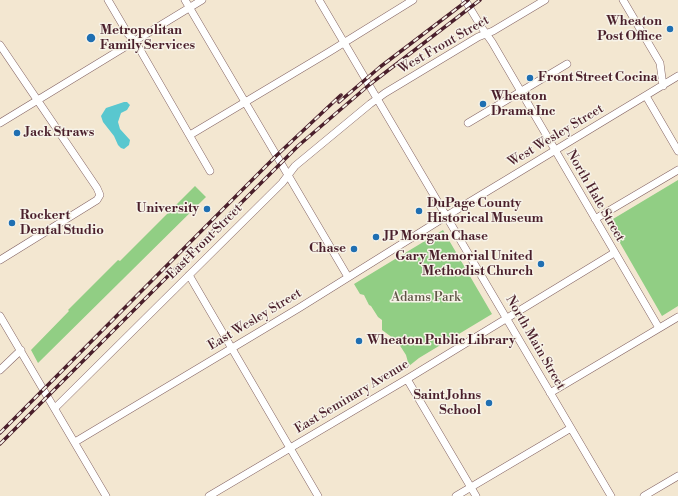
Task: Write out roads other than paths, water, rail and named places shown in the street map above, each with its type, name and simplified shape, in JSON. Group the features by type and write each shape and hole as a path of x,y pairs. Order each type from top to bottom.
{"street":[{"path":"108,0 128,34 135,41 210,171"},
{"path":"185,0 348,277"},
{"path":"0,123 202,0"},
{"name":"North Main Street","path":"319,0 610,496"},
{"path":"190,135 344,43 412,0"},
{"name":"North Hale Street","path":"465,0 556,150 614,254 659,328"},
{"name":"West Front Street","path":"377,98 478,37 486,34 544,0"},
{"path":"623,0 660,63 663,86"},
{"path":"0,45 97,188 100,196 97,200 0,260"},
{"path":"468,124 568,64"},
{"name":"West Wesley Street","path":"446,216 678,76"},
{"path":"646,96 678,151"},
{"name":"East Front Street","path":"55,408 271,194 295,166 377,98"},
{"path":"595,219 678,170"},
{"name":"East Wesley Street","path":"75,442 232,348 446,216"},
{"name":"East Seminary Avenue","path":"209,496 614,254"},
{"path":"189,275 318,496"},
{"path":"0,316 106,496"},
{"path":"550,394 678,317"},
{"path":"0,370 21,350"},
{"path":"407,379 476,496"},
{"path":"456,496 571,428"},
{"path":"644,496 678,476"}],"water":[{"path":"127,102 130,105 127,110 121,113 118,122 120,129 130,140 129,145 124,149 118,145 114,136 103,122 101,116 106,108"}],"railway":[{"path":"339,102 380,67 468,0"},
{"path":"0,444 298,146 369,85 480,0"},
{"path":"0,433 276,156 341,95"}],"place":[{"name":"Wheaton Post Office","path":"670,29"},
{"name":"Metropolitan Family Services","path":"91,38"},
{"name":"Front Street Cocina","path":"530,78"},
{"name":"Wheaton Drama Inc","path":"483,104"},
{"name":"Jack Straws","path":"17,133"},
{"name":"University","path":"207,209"},
{"name":"DuPage County Historical Museum","path":"419,211"},
{"name":"Rockert Dental Studio","path":"12,223"},
{"name":"JP Morgan Chase","path":"376,237"},
{"name":"Chase","path":"354,249"},
{"name":"Gary Memorial United Methodist Church","path":"541,264"},
{"name":"Wheaton Public Library","path":"359,341"},
{"name":"Saint Johns School","path":"489,403"}],"park label":[{"name":"Adams Park","path":"426,298"}]}
